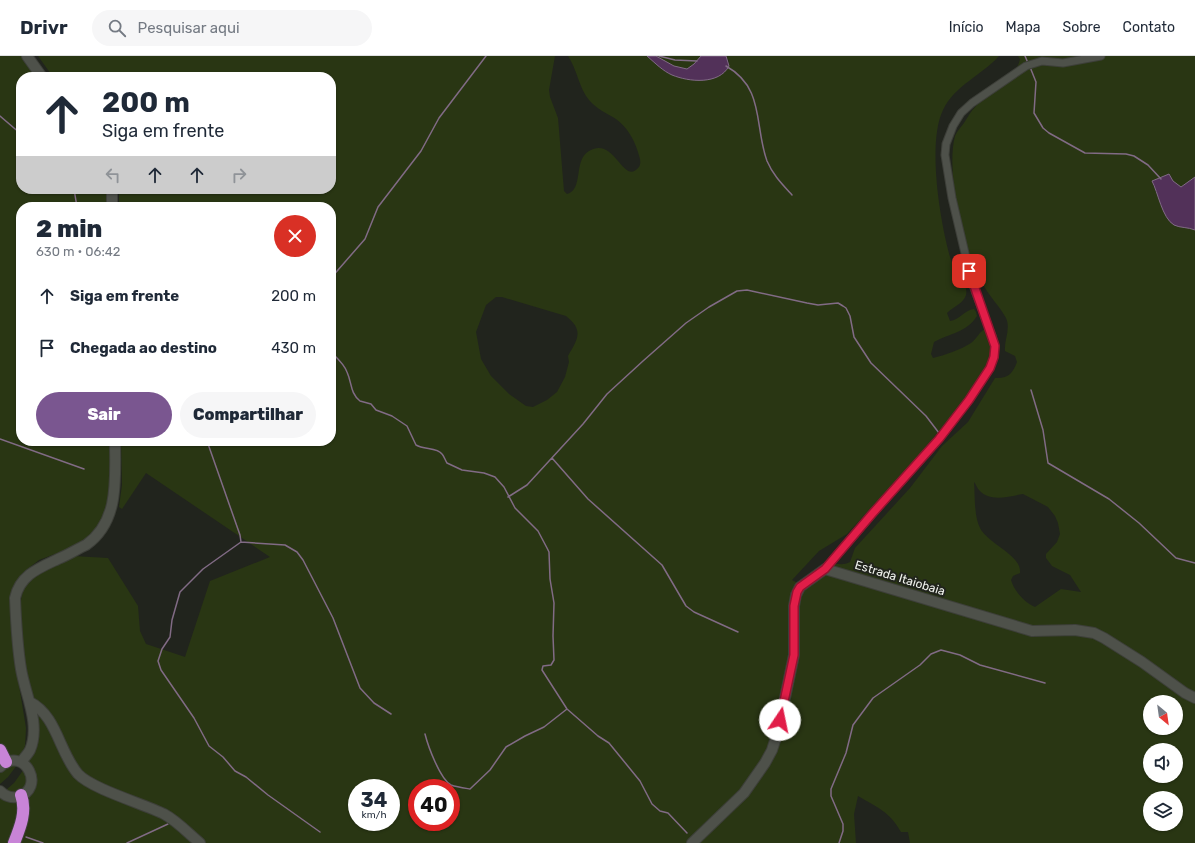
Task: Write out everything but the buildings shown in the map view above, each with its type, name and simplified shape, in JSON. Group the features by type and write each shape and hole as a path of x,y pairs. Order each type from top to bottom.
{"highway":[{"path":"0,750 3,764"},
{"path":"14,843 23,816 24,803 21,795"}],"street":[{"path":"27,56 38,72"},
{"path":"692,843 744,793 755,779 768,757 778,731 794,655 794,606 796,595 800,587 825,569 939,439 969,400 990,368 994,357 995,346 972,283 952,198 945,155 946,144 953,126 961,113 972,103 1026,66 1036,62 1063,62 1101,56"},
{"path":"21,762 30,751 33,728 30,702 23,680 19,656 15,598 16,590 27,575 38,568 86,545 104,527 110,514 114,494 115,446"},
{"name":"Estrada Itaiobaia","path":"825,569 1032,631 1075,630 1094,633 1136,658 1185,693 1195,698"},
{"path":"30,702 40,707 48,718 74,768 84,779 164,814 200,843"},
{"path":"0,791 10,797 21,795 29,788 32,777 27,766 21,762 13,761 3,764"}],"green space":[{"path":"0,56 27,56 39,72 16,72 16,194 110,194 110,202 16,202 16,446 113,446 111,504 96,532 76,546 39,560 25,571 16,582 12,603 13,649 26,728 25,746 17,765 8,777 0,784"},
{"path":"38,56 555,56 549,90 558,118 564,191 567,194 575,187 581,161 584,155 589,151 598,148 606,150 612,154 628,171 633,171 640,165 638,152 630,134 620,122 602,111 589,100 580,84 568,56 647,56 662,69 674,76 698,80 706,79 727,69 729,61 726,56 999,56 954,94 943,110 938,124 936,162 942,223 950,257 963,280 966,290 965,298 961,303 947,313 950,321 957,319 967,311 974,309 977,316 968,326 934,342 931,354 933,358 962,348 971,343 982,331 987,328 994,355 967,398 907,469 847,534 819,551 792,580 803,586 812,573 820,567 829,564 845,564 850,562 855,548 910,488 942,446 968,422 995,378 1007,376 1012,372 1017,362 1015,356 1005,351 1008,330 1006,318 985,288 978,274 970,256 959,214 955,192 953,152 955,136 971,112 1008,79 1018,66 1020,59 1018,56 1195,56 1195,177 1181,187 1173,181 1169,174 1152,181 1158,197 1175,225 1185,226 1195,230 1195,843 910,843 908,832 901,832 888,815 858,796 854,814 856,843 0,843 0,795 14,783 24,769 33,748 21,648 20,604 24,586 31,578 73,556 108,558 138,606 140,631 146,644 185,657 210,581 270,557 146,473 122,509 119,507 122,485 121,446 336,446 336,202 119,202 119,194 336,194 336,72 49,72","holes":["496,297 502,297 566,316 572,321 577,330 577,340 568,356 569,362 565,377 557,392 547,400 533,407 526,406 509,394 491,376 481,359 476,332 486,305","974,482 979,490 994,498 1023,494 1048,507 1055,516 1060,534 1057,542 1046,554 1046,558 1052,566 1070,575 1081,592 1061,589 1035,607 1024,600 1017,592 1011,580 1013,576 1020,573 1016,561 984,534 980,528 976,512"]},
{"path":"656,56 701,56 692,66 688,68 678,68 664,62"}],"shaded area":[{"path":"647,56 656,56 674,66 687,69 701,56 726,56 729,66 724,72 711,79 695,80 672,75 659,67"},
{"path":"1169,174 1173,181 1181,187 1195,177 1195,230 1174,225 1166,217 1163,211 1152,181"}],"waterway":[{"path":"336,272 365,239 378,207 421,151 439,118 486,56"},
{"path":"659,56 675,60 697,61"},
{"path":"1025,56 1028,63"},
{"path":"726,66 738,75 747,85 753,96 767,161 775,175 792,195"},
{"path":"1030,67 1036,82 1034,113 1043,128 1049,133 1085,153 1126,154 1134,156 1148,165 1161,179"},
{"path":"0,116 16,130"},
{"path":"75,194 76,202"},
{"path":"508,497 527,485 583,424 607,394 643,361 686,323 709,307 737,291 747,290 818,305 838,303 846,308 850,316 854,337 871,363 926,416 939,433"},
{"path":"336,357 346,369 354,395 360,401 371,404 376,410 392,416 407,426 416,445 423,448 437,450 443,455 447,463 462,470 484,473 495,477 504,487 515,508 538,531 549,552 550,579 554,603 554,660 551,665 543,666 542,670 567,709 598,736 609,743 640,781 652,804 660,811 668,813 687,833"},
{"path":"1031,390 1043,430 1048,463 1109,499 1139,523 1176,558 1195,563"},
{"path":"0,439 16,445"},
{"path":"20,446 84,469"},
{"path":"209,446 240,535 241,542"},
{"path":"552,458 588,499 662,565 686,606 694,612 738,632"},
{"path":"320,832 268,795 246,777 235,771 223,757 209,746 194,718 161,670 158,661 162,649 170,637 172,620 180,592 203,569 241,542 285,545 297,552 303,560 333,618 360,688 374,703 391,714"},
{"path":"839,843 843,831 843,824 831,796 831,789 846,753 853,725 873,698 920,665 931,654 941,650 960,655 980,665 1045,683"},
{"path":"425,734 435,762 447,782 451,785 470,789 490,770 506,747 544,727 567,709"},
{"path":"127,843 168,824"},
{"path":"26,837 43,843"}],"route":[{"path":"780,720 794,655 794,606 797,592 800,587 825,569 939,439 969,400 990,368 994,357 995,346 969,271"}]}
